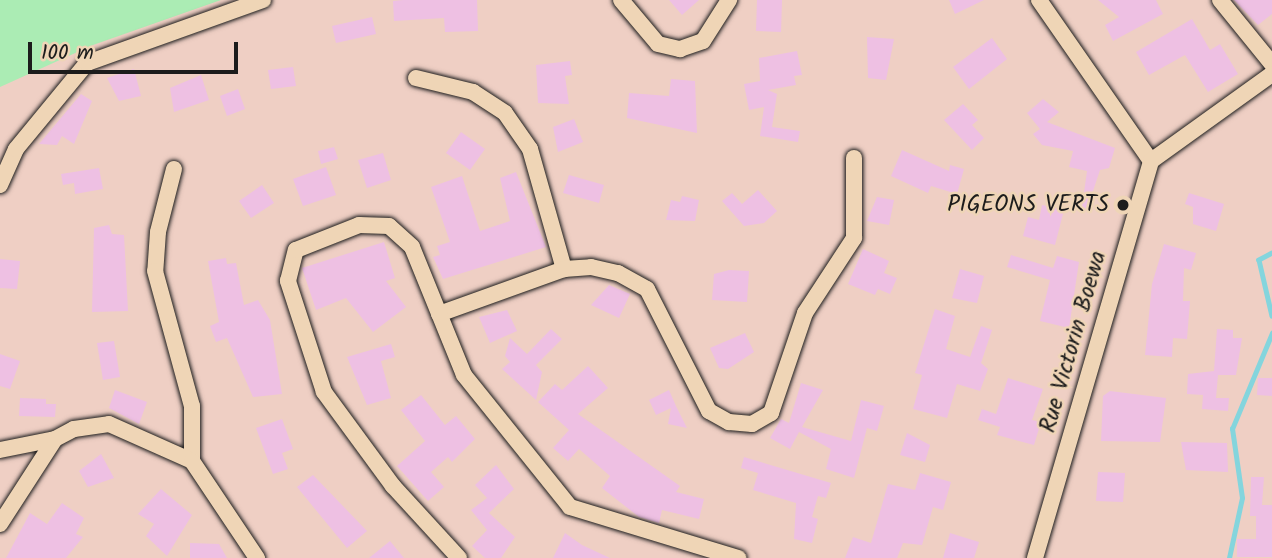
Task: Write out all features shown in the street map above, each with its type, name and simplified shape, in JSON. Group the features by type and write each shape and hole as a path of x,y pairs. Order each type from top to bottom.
{"street":[{"path":"0,185 16,149 87,63 263,0"},
{"path":"621,0 658,44 680,49 704,41 729,0"},
{"path":"1039,0 1151,161 1272,74"},
{"path":"1220,0 1272,64"},
{"path":"416,78 473,92 505,113 530,149 564,269"},
{"path":"439,314 564,269 592,267 647,289 709,411 729,422 752,424 771,413 805,313 853,238 854,158"},
{"name":"Rue Victorin Boewa","path":"1035,558 1151,161"},
{"path":"174,169 158,232 155,271 192,406 192,461"},
{"path":"459,558 393,486 324,392 288,281 288,264 296,250 359,225 389,226 412,247 464,375 570,507 738,558"},
{"path":"0,450 55,439 74,429 109,424 192,461 257,558"},
{"path":"0,523 55,439"}],"green space":[{"path":"0,0 221,0 93,45 0,87"}],"building":[{"path":"477,0 478,31 445,32 444,18 394,21 393,1"},
{"path":"669,0 699,0 682,15"},
{"path":"757,0 782,0 781,32 756,31"},
{"path":"949,0 984,0 955,14"},
{"path":"1098,0 1156,0 1163,14 1113,41 1105,25 1119,17"},
{"path":"1234,0 1272,0 1272,14 1258,25"},
{"path":"372,17 376,34 336,43 332,26"},
{"path":"1192,19 1210,50 1220,44 1238,74 1208,92 1185,55 1149,75 1136,52"},
{"path":"867,37 894,39 886,80 868,78"},
{"path":"992,38 1007,59 969,89 953,67"},
{"path":"797,51 802,75 794,76 796,85 768,90 777,94 772,127 800,131 798,142 760,136 764,107 749,110 744,84 760,81 759,58"},
{"path":"570,61 572,75 565,76 569,104 538,103 536,65"},
{"path":"293,67 296,86 271,89 268,70"},
{"path":"134,69 141,96 119,101 107,78"},
{"path":"201,75 209,100 174,112 170,88"},
{"path":"671,79 695,81 697,133 627,118 629,93 669,96"},
{"path":"238,89 245,109 227,116 220,96"},
{"path":"81,94 92,101 74,144 62,136 57,145 39,144"},
{"path":"1043,99 1059,112 1047,122 1115,148 1109,168 1100,170 1087,209 1082,207 1087,171 1069,167 1073,151 1042,145 1033,134 1040,129 1027,113"},
{"path":"963,104 978,120 972,125 984,138 972,150 944,120"},
{"path":"574,119 583,142 558,152 553,127"},
{"path":"461,132 485,149 470,170 446,153"},
{"path":"334,147 338,159 321,164 318,151"},
{"path":"902,150 949,171 950,165 964,169 957,194 931,186 928,193 891,176"},
{"path":"383,153 391,180 367,188 358,160"},
{"path":"326,167 336,195 303,206 293,179"},
{"path":"99,168 103,189 75,194 74,183 63,185 61,174"},
{"path":"516,172 546,247 443,279 433,257 440,255 437,246 450,242 431,187 462,176 480,231 510,221 500,178"},
{"path":"569,175 604,185 599,203 563,193"},
{"path":"262,185 274,203 251,218 239,201"},
{"path":"758,190 777,211 764,223 744,226 722,201 732,193 742,204"},
{"path":"1189,193 1224,204 1216,231 1193,224 1193,207 1185,204"},
{"path":"682,196 699,200 695,221 666,220 671,200 680,202"},
{"path":"877,197 894,200 889,225 867,221"},
{"path":"1042,205 1064,210 1055,245 1023,236 1028,217 1039,220"},
{"path":"109,225 112,234 124,235 128,311 92,312 94,228"},
{"path":"384,242 395,278 386,281 406,307 373,332 346,298 316,310 302,268"},
{"path":"1164,244 1196,253 1191,270 1184,268 1183,301 1190,301 1187,339 1173,338 1172,357 1145,355 1152,284"},
{"path":"863,249 889,261 884,273 897,278 890,294 878,289 875,295 848,284"},
{"path":"1011,255 1053,268 1057,256 1079,262 1069,328 1040,321 1050,280 1007,267"},
{"path":"226,258 227,264 236,263 244,305 258,300 270,320 282,394 253,397 227,338 216,342 210,326 219,322 208,261"},
{"path":"0,259 20,261 17,289 0,288"},
{"path":"960,269 984,276 977,303 952,298"},
{"path":"729,270 749,271 747,302 712,300 714,274"},
{"path":"609,285 630,294 619,318 591,305"},
{"path":"935,309 955,316 946,349 970,357 981,326 992,330 981,363 988,369 980,391 957,384 947,418 913,409 922,375 915,373"},
{"path":"507,310 517,331 490,343 479,317"},
{"path":"551,329 562,339 536,365 542,372 536,400 502,369 510,362 505,356 510,338 527,354"},
{"path":"1217,329 1233,330 1233,338 1242,338 1236,375 1218,375 1216,398 1229,398 1228,411 1202,409 1203,395 1187,394 1188,374 1214,371"},
{"path":"745,333 754,352 728,369 719,368 710,348"},
{"path":"114,341 120,377 103,380 97,343"},
{"path":"391,344 395,357 381,361 391,398 367,405 347,357"},
{"path":"0,354 20,361 10,389 0,386"},
{"path":"588,366 608,388 578,414 680,486 676,492 704,499 699,519 662,510 659,523 639,517 602,488 610,476 579,449 568,461 553,448 569,430 538,402 555,384 562,390"},
{"path":"1008,378 1043,389 1032,420 1041,422 1034,445 997,435 1000,427 978,420 982,409 996,414"},
{"path":"1258,378 1272,378 1272,396 1257,395"},
{"path":"801,383 823,390 802,427 851,441 861,400 884,406 877,431 867,428 854,478 826,469 831,449 799,432 790,449 770,438 781,419 789,423"},
{"path":"115,390 147,402 139,424 109,408"},
{"path":"669,390 687,428 668,424 671,408 656,415 649,400"},
{"path":"1110,391 1166,398 1160,442 1101,441 1103,396"},
{"path":"421,395 445,425 456,416 475,439 452,462 448,457 431,472 444,487 428,501 397,466 425,441 401,410"},
{"path":"20,398 46,399 46,404 56,404 55,417 19,416"},
{"path":"282,419 293,449 282,453 288,469 273,474 256,428"},
{"path":"907,433 930,445 925,462 900,455"},
{"path":"1181,442 1227,443 1228,472 1186,470"},
{"path":"101,454 114,478 88,487 79,471"},
{"path":"744,457 831,483 826,498 818,496 812,517 818,519 812,543 794,539 796,503 753,490 758,473 741,468"},
{"path":"496,465 514,489 489,513 515,537 501,558 485,558 472,546 487,530 471,510 487,498 475,485"},
{"path":"1098,472 1125,473 1123,502 1096,501"},
{"path":"920,473 951,482 943,510 933,507 922,545 903,543 897,558 845,558 853,537 871,543 888,484 915,490"},
{"path":"313,475 367,531 347,548 297,487"},
{"path":"1251,477 1264,477 1262,505 1272,505 1272,557 1237,557 1237,539 1256,539 1256,516 1250,516"},
{"path":"161,489 192,515 167,556 146,536 154,524 138,514"},
{"path":"62,503 84,518 76,534 83,537 66,558 6,558 30,513 47,524"},
{"path":"565,533 582,545 610,558 553,558"},
{"path":"950,533 979,542 974,558 943,558"},
{"path":"390,541 404,558 369,558"},
{"path":"190,543 219,544 227,558 190,558"}],"waterway":[{"path":"1272,253 1259,260 1272,316"},
{"path":"1229,558 1242,498 1232,429 1272,333"}],"place":[{"name":"PIGEONS VERTS","path":"1123,205"}]}
